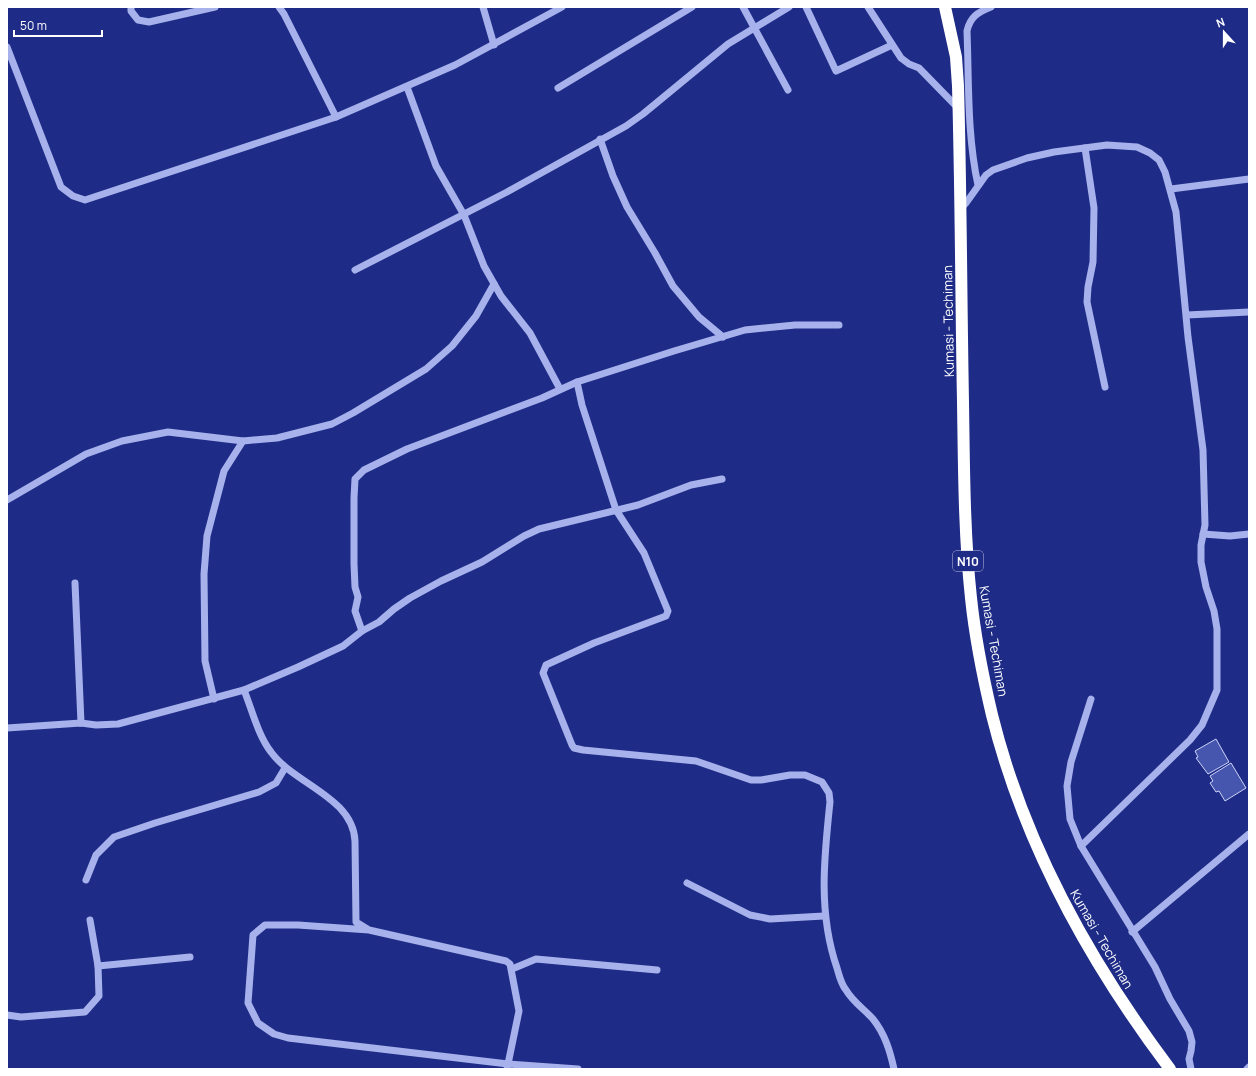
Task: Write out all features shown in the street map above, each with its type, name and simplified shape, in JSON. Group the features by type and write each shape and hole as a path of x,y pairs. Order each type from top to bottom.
{"highway":[{"name":"Kumasi - Techiman","path":"945,7 956,57 959,109 966,546 975,627 992,715 1022,807 1059,892 1097,962 1124,1006 1170,1069"}],"street":[{"path":"131,7 131,11 138,20 149,22 215,7"},
{"path":"279,7 284,14 336,117"},
{"path":"484,7 494,45"},
{"path":"7,47 61,187 73,196 85,200 336,117 455,65 562,7"},
{"path":"558,88 692,7"},
{"path":"743,7 754,30 788,90"},
{"path":"355,270 464,215 643,114 728,44 754,30 789,7"},
{"path":"806,7 836,71 892,45"},
{"path":"868,7 901,58 909,64 919,68 959,109"},
{"path":"978,184 973,163 971,140 967,32 971,20 976,14 991,7"},
{"path":"406,87 436,166 464,215 484,266 501,296 530,333 560,389"},
{"path":"600,139 627,207 673,286 699,317 723,337"},
{"path":"961,255 958,210 966,203 978,184 986,175 1003,165 1034,157 1085,148 1107,145 1123,145 1137,147 1150,153 1159,160 1171,189 1176,212 1203,450 1206,525 1200,545 1201,562 1206,587 1214,611 1217,629 1217,690 1202,725 1190,740 1081,846"},
{"path":"1085,148 1094,208 1093,262 1088,287 1087,302 1105,387"},
{"path":"1171,189 1249,179"},
{"path":"7,500 86,454 122,441 168,432 243,441 277,438 332,424 426,369 452,346 476,316 494,284"},
{"path":"1187,315 1249,312"},
{"path":"362,631 355,611 358,597 354,564 355,479 364,470 377,462 542,398 578,382 723,337 746,330 795,325 839,325"},
{"path":"578,382 582,405 616,510 644,554 668,614 594,643 546,665 543,673 572,746 582,750 696,761 751,780 762,780 790,775 805,775 822,782 829,793 830,802 824,859 824,916 832,953 842,983 853,1000 873,1019 883,1034 891,1053 894,1069"},
{"path":"214,698 204,661 204,574 207,536 224,471 243,441"},
{"path":"7,728 81,723 96,725 129,722 244,690 337,648 362,631 379,622 410,598 441,581 482,562 524,536 540,530 650,501 691,486 722,479"},
{"path":"1203,534 1230,536 1249,534"},
{"path":"75,584 81,723"},
{"path":"244,690 265,742 272,753 286,768 323,794 351,821 355,830 356,841 356,922 361,927 369,930 506,961 510,964 519,1011 507,1066"},
{"path":"1091,699 1071,762 1067,786 1070,819 1081,846 1132,932 1155,967 1170,999 1189,1031 1192,1042 1192,1051 1188,1059 1191,1069"},
{"path":"86,880 96,855 114,838 155,823 258,792 276,783 286,768"},
{"path":"1132,932 1249,834"},
{"path":"687,883 750,914 770,919 824,916"},
{"path":"7,1015 21,1017 85,1012 99,996 98,966 90,920"},
{"path":"369,930 298,925 264,925 253,935 248,1003 258,1023 274,1034 288,1038 507,1066 578,1069"},
{"path":"98,966 190,957"},
{"path":"512,969 536,959 657,970"}],"building":[{"path":"1216,739 1229,762 1208,774 1196,758 1198,757 1195,751"},
{"path":"1231,763 1246,788 1225,801 1219,791 1216,792 1210,783 1213,781 1210,776"}]}
